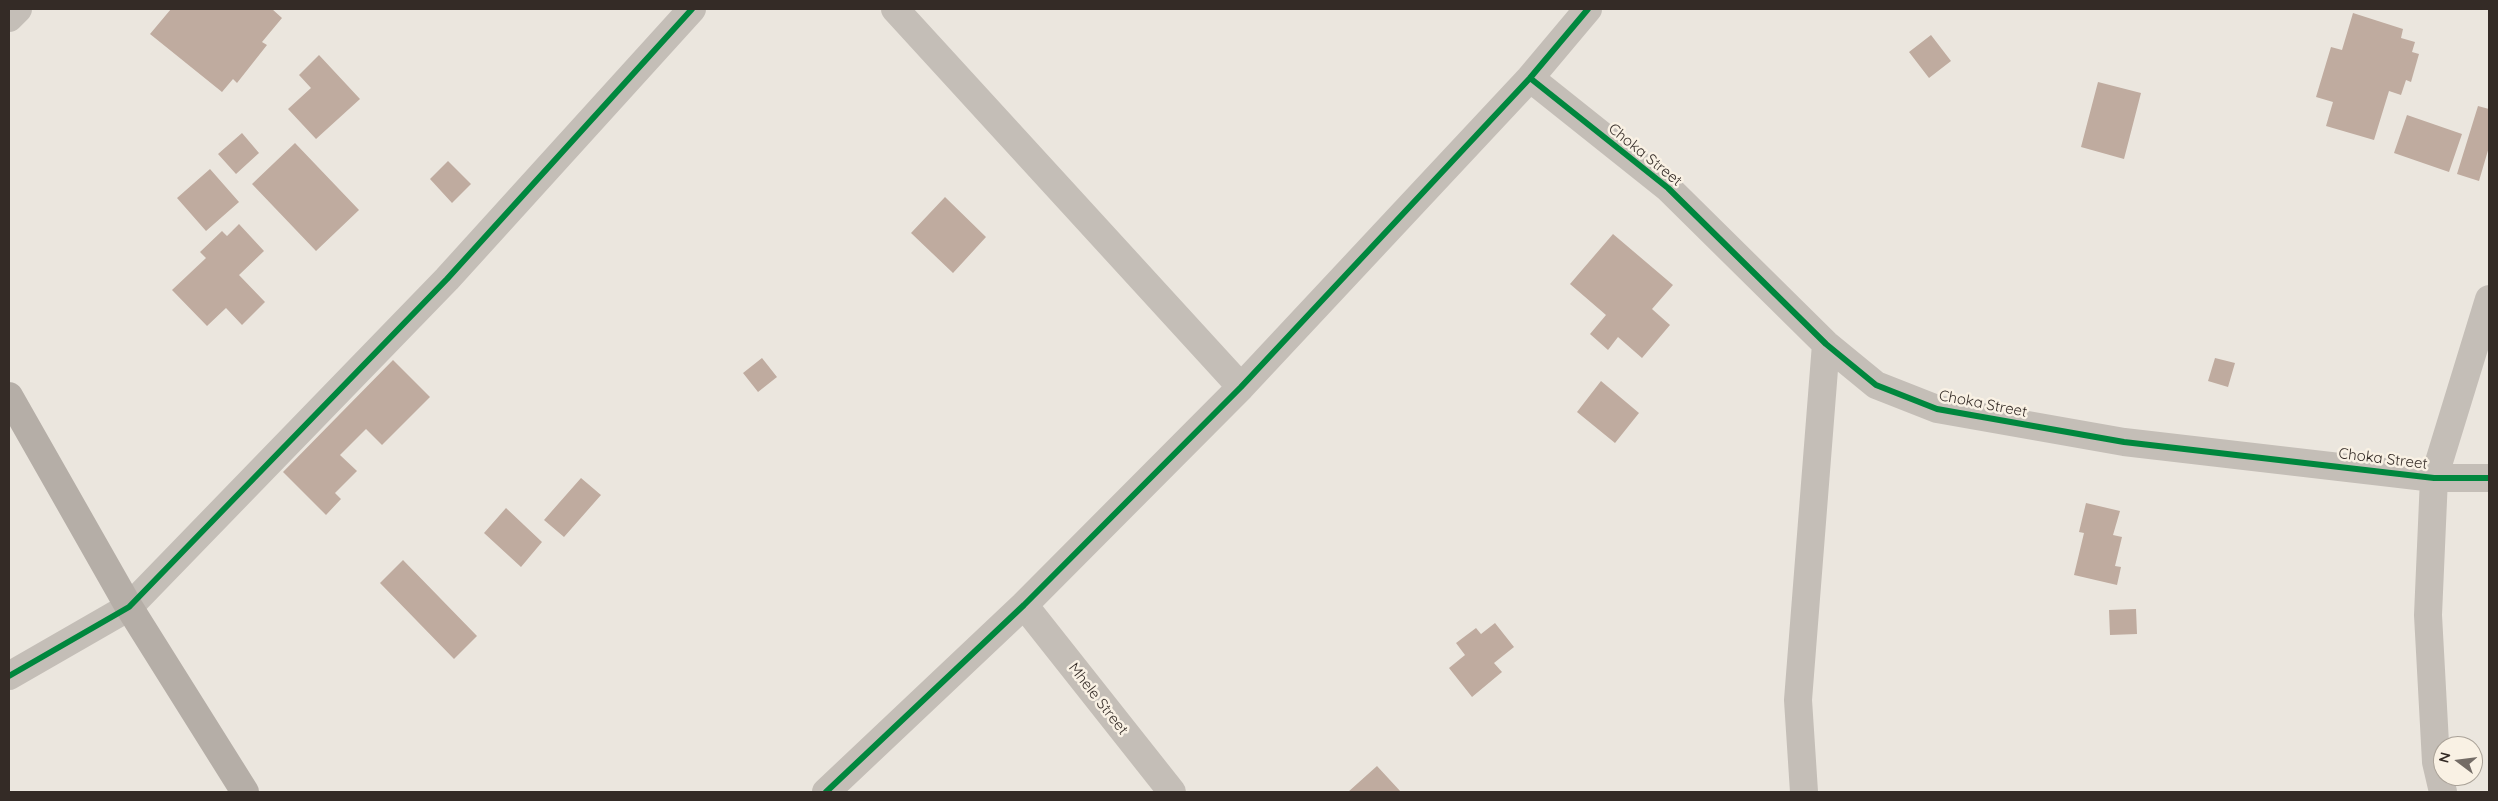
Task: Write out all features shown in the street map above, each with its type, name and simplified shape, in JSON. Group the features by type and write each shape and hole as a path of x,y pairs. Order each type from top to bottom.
{"street":[{"path":"9,18 18,9"},
{"path":"9,676 129,607 447,279 692,9"},
{"path":"895,9 1241,387"},
{"path":"826,792 1024,605 1241,387 1530,78 1588,9"},
{"name":"Choka Street","path":"1530,78 1668,188 1826,344 1876,385 1937,409 2124,442 2434,478 2489,478"},
{"path":"2443,792 2436,762 2428,615 2434,478 2489,299"},
{"path":"1804,792 1798,700 1826,344"},
{"path":"9,396 129,607 245,792"},
{"name":"Mhele Street","path":"1024,605 1172,792"}],"building":[{"path":"171,9 272,9 282,18 262,42 267,45 237,83 233,79 222,92 150,34"},
{"path":"2353,13 2403,29 2401,38 2415,42 2412,52 2419,54 2411,82 2406,80 2401,95 2389,91 2374,140 2326,126 2333,102 2316,97 2331,47 2342,50"},
{"path":"1931,35 1951,61 1929,78 1909,52"},
{"path":"319,55 360,99 316,139 288,109 311,88 299,75"},
{"path":"2098,82 2141,93 2124,159 2081,147"},
{"path":"2478,106 2489,109 2489,147 2479,181 2457,174"},
{"path":"2407,115 2462,134 2449,172 2394,153"},
{"path":"242,133 259,153 236,174 218,154"},
{"path":"295,143 359,210 316,251 252,184"},
{"path":"448,161 471,184 452,203 430,179"},
{"path":"210,169 239,202 206,231 177,198"},
{"path":"945,197 986,237 953,273 911,233"},
{"path":"239,224 264,251 239,275 265,302 242,325 226,308 207,326 172,290 206,258 200,252 222,231 227,236"},
{"path":"1613,234 1673,285 1652,309 1670,325 1642,358 1618,337 1608,350 1590,334 1606,315 1570,284"},
{"path":"762,358 777,377 758,392 743,373"},
{"path":"2215,358 2235,363 2228,387 2208,381"},
{"path":"393,360 430,397 382,445 366,429 340,455 357,471 335,493 341,499 326,515 283,472"},
{"path":"1601,381 1639,413 1615,443 1577,412"},
{"path":"581,478 601,495 564,537 544,520"},
{"path":"2086,503 2120,511 2113,535 2122,537 2115,566 2121,567 2117,585 2074,575 2084,533 2079,532"},
{"path":"506,508 542,542 521,567 484,533"},
{"path":"403,560 477,636 454,659 380,583"},
{"path":"2136,609 2137,634 2110,635 2109,610"},
{"path":"1495,623 1514,647 1494,663 1502,672 1472,697 1449,668 1465,655 1456,643 1476,628 1481,634"},
{"path":"1377,766 1401,792 1348,792"}],"cycle path":[{"path":"9,676 129,607 447,279 692,9"},
{"path":"826,792 1024,605 1241,387 1530,78 1588,9"},
{"path":"1530,78 1668,188 1826,344 1876,385 1937,409 2124,442 2434,478 2489,478"}]}
